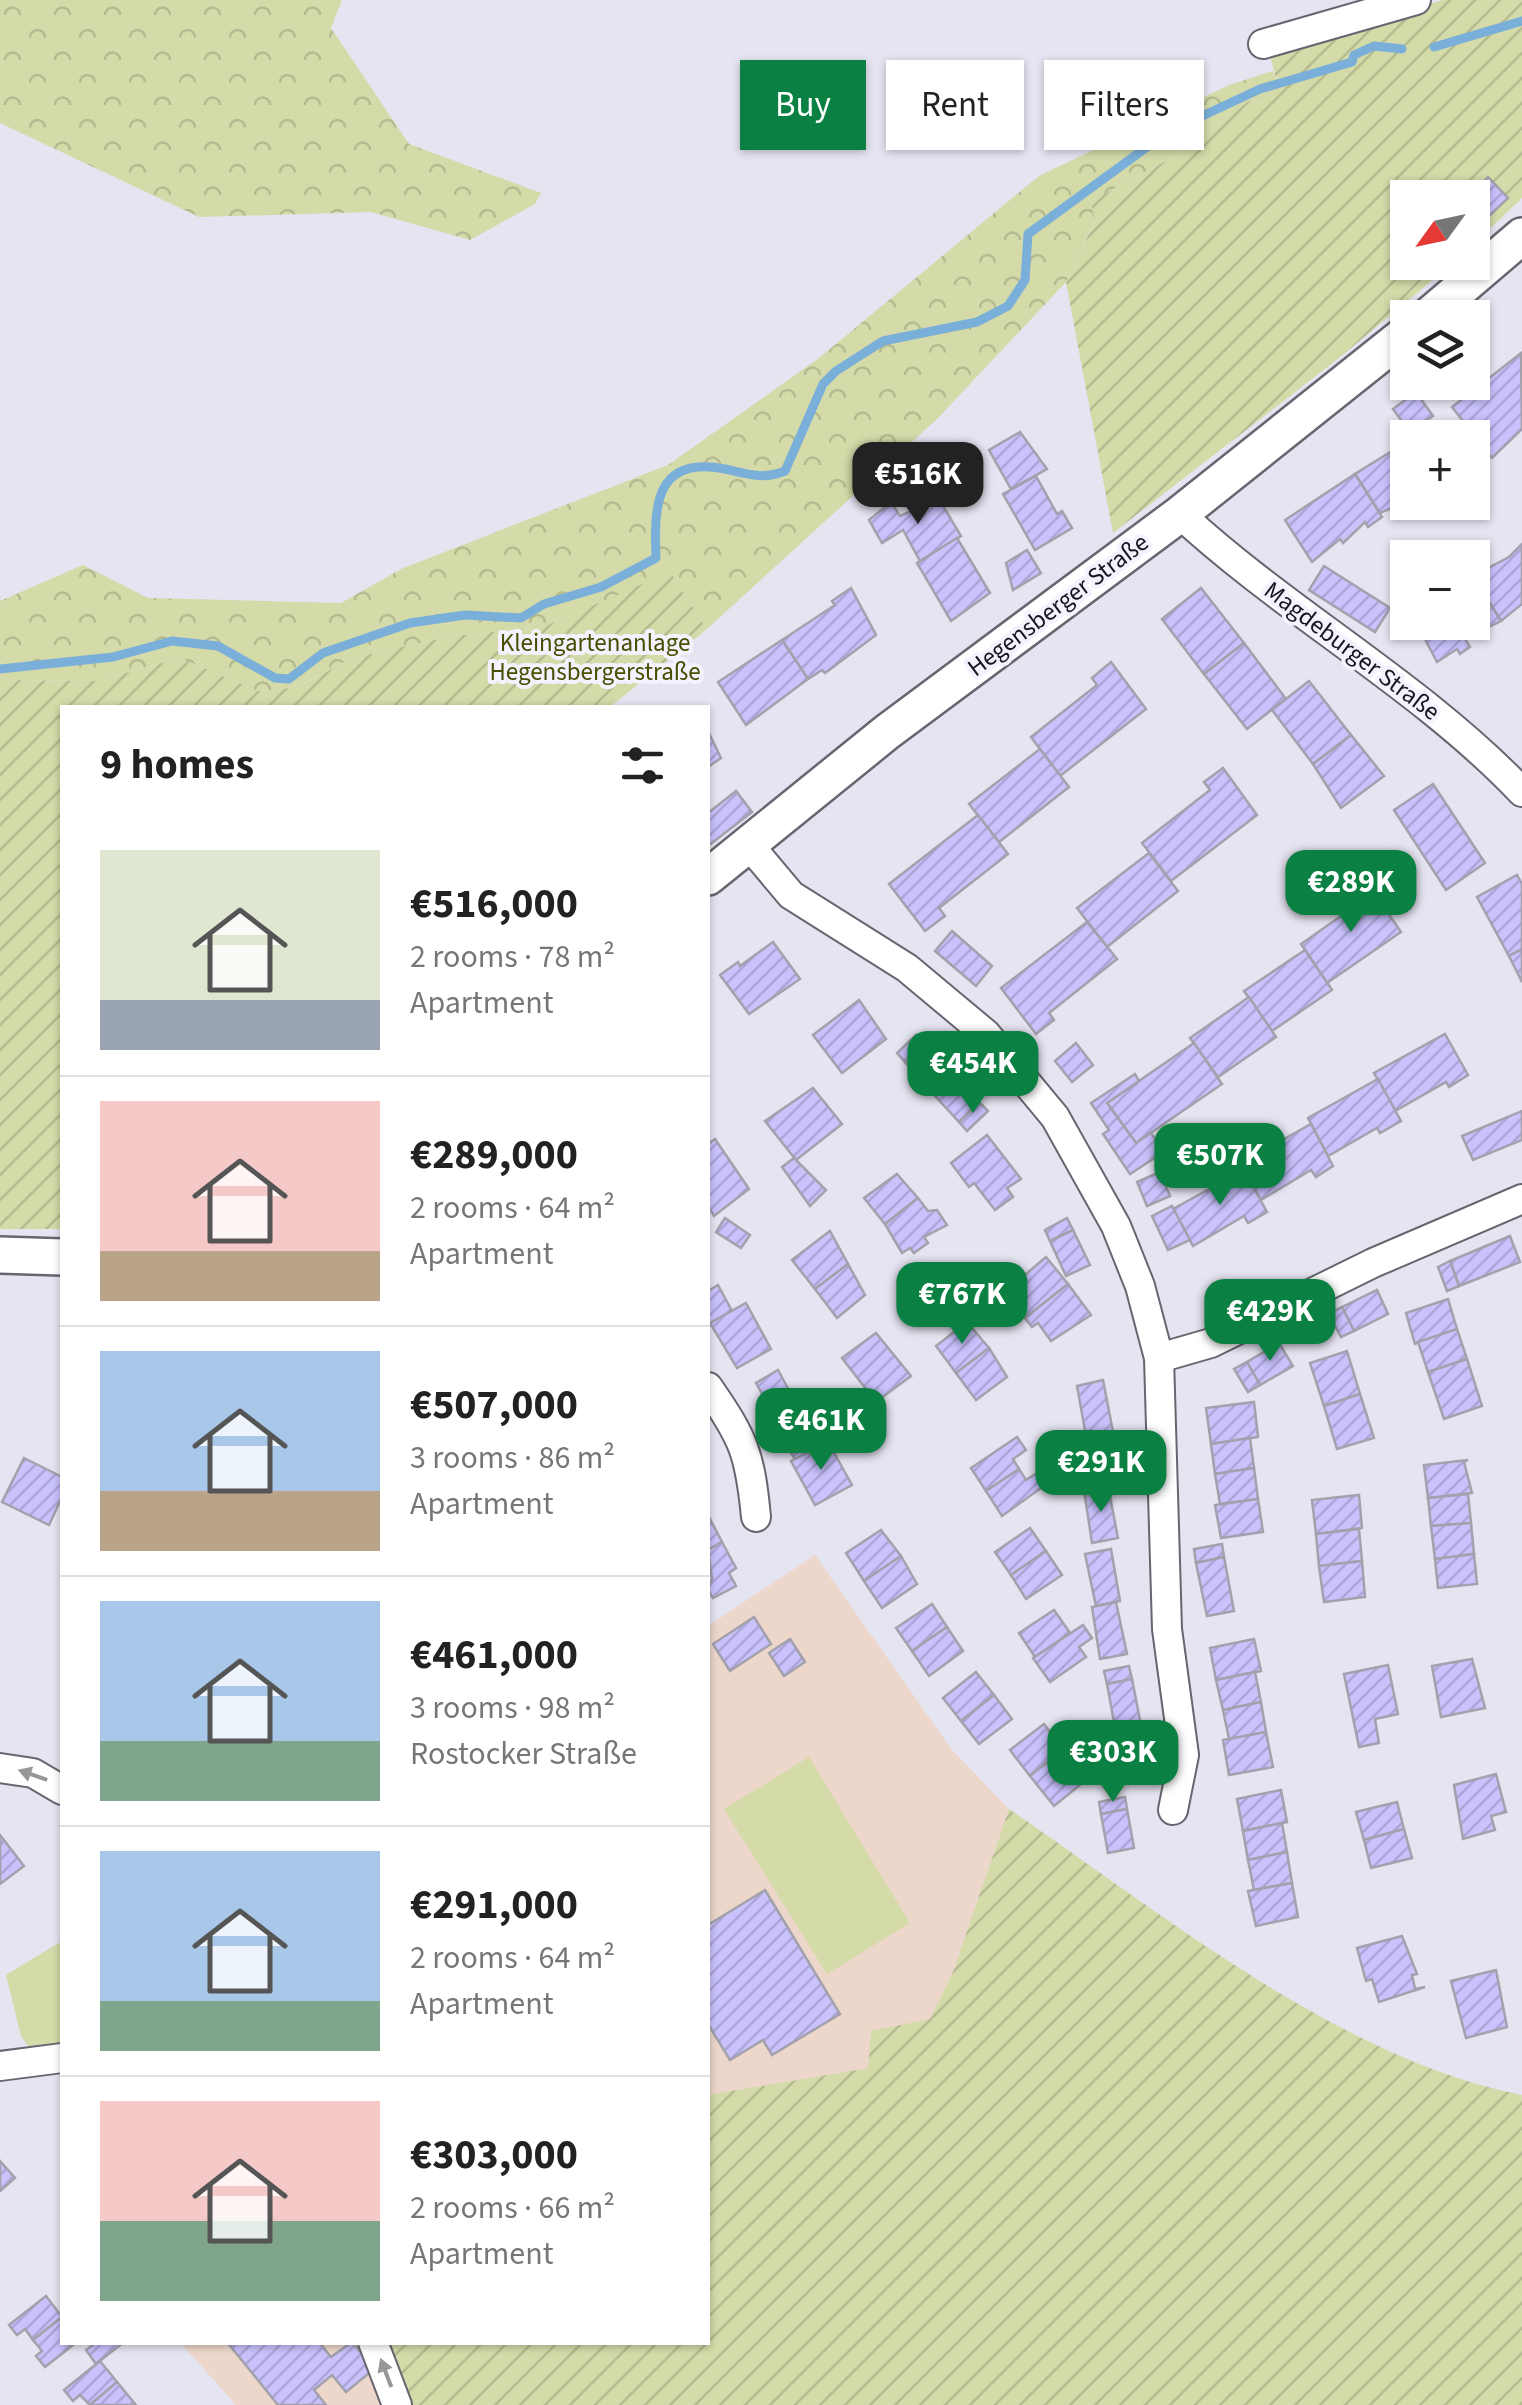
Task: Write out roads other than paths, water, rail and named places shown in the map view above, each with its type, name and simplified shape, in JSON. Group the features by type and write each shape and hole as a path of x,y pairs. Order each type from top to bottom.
{"street":[{"path":"1263,44 1416,0"},
{"path":"1447,300 1522,236"},
{"name":"Hegensberger Straße","path":"710,875 887,732 1180,514 1390,346"},
{"name":"Magdeburger Straße","path":"1180,514 1219,550 1433,710 1522,792"},
{"path":"750,845 791,895 907,968 949,1000 1036,1089 1080,1155 1116,1226 1140,1286 1160,1358 1167,1629 1184,1755 1173,1810"},
{"path":"1160,1358 1211,1343 1405,1249 1522,1199"},
{"path":"0,1255 60,1257"},
{"path":"710,1390 738,1430 750,1460 756,1518"},
{"path":"0,1768 32,1773 60,1789"},
{"path":"0,2066 60,2058"},
{"path":"374,2345 397,2405"}],"waterway":[{"path":"1434,47 1522,21"},
{"path":"0,669 113,657 172,641 218,646 275,678 289,679 323,653 410,623 465,615 521,618 544,604 601,587 656,558 658,504 671,478 684,470 702,467 762,476 785,471 823,384 836,371 883,341 977,322 1008,306 1025,280 1028,234 1166,133 1260,89 1352,62 1354,55 1374,46 1402,49"}],"park label":[{"name":"Kleingartenanlage Hegensbergerstraße","path":"595,658"}]}
